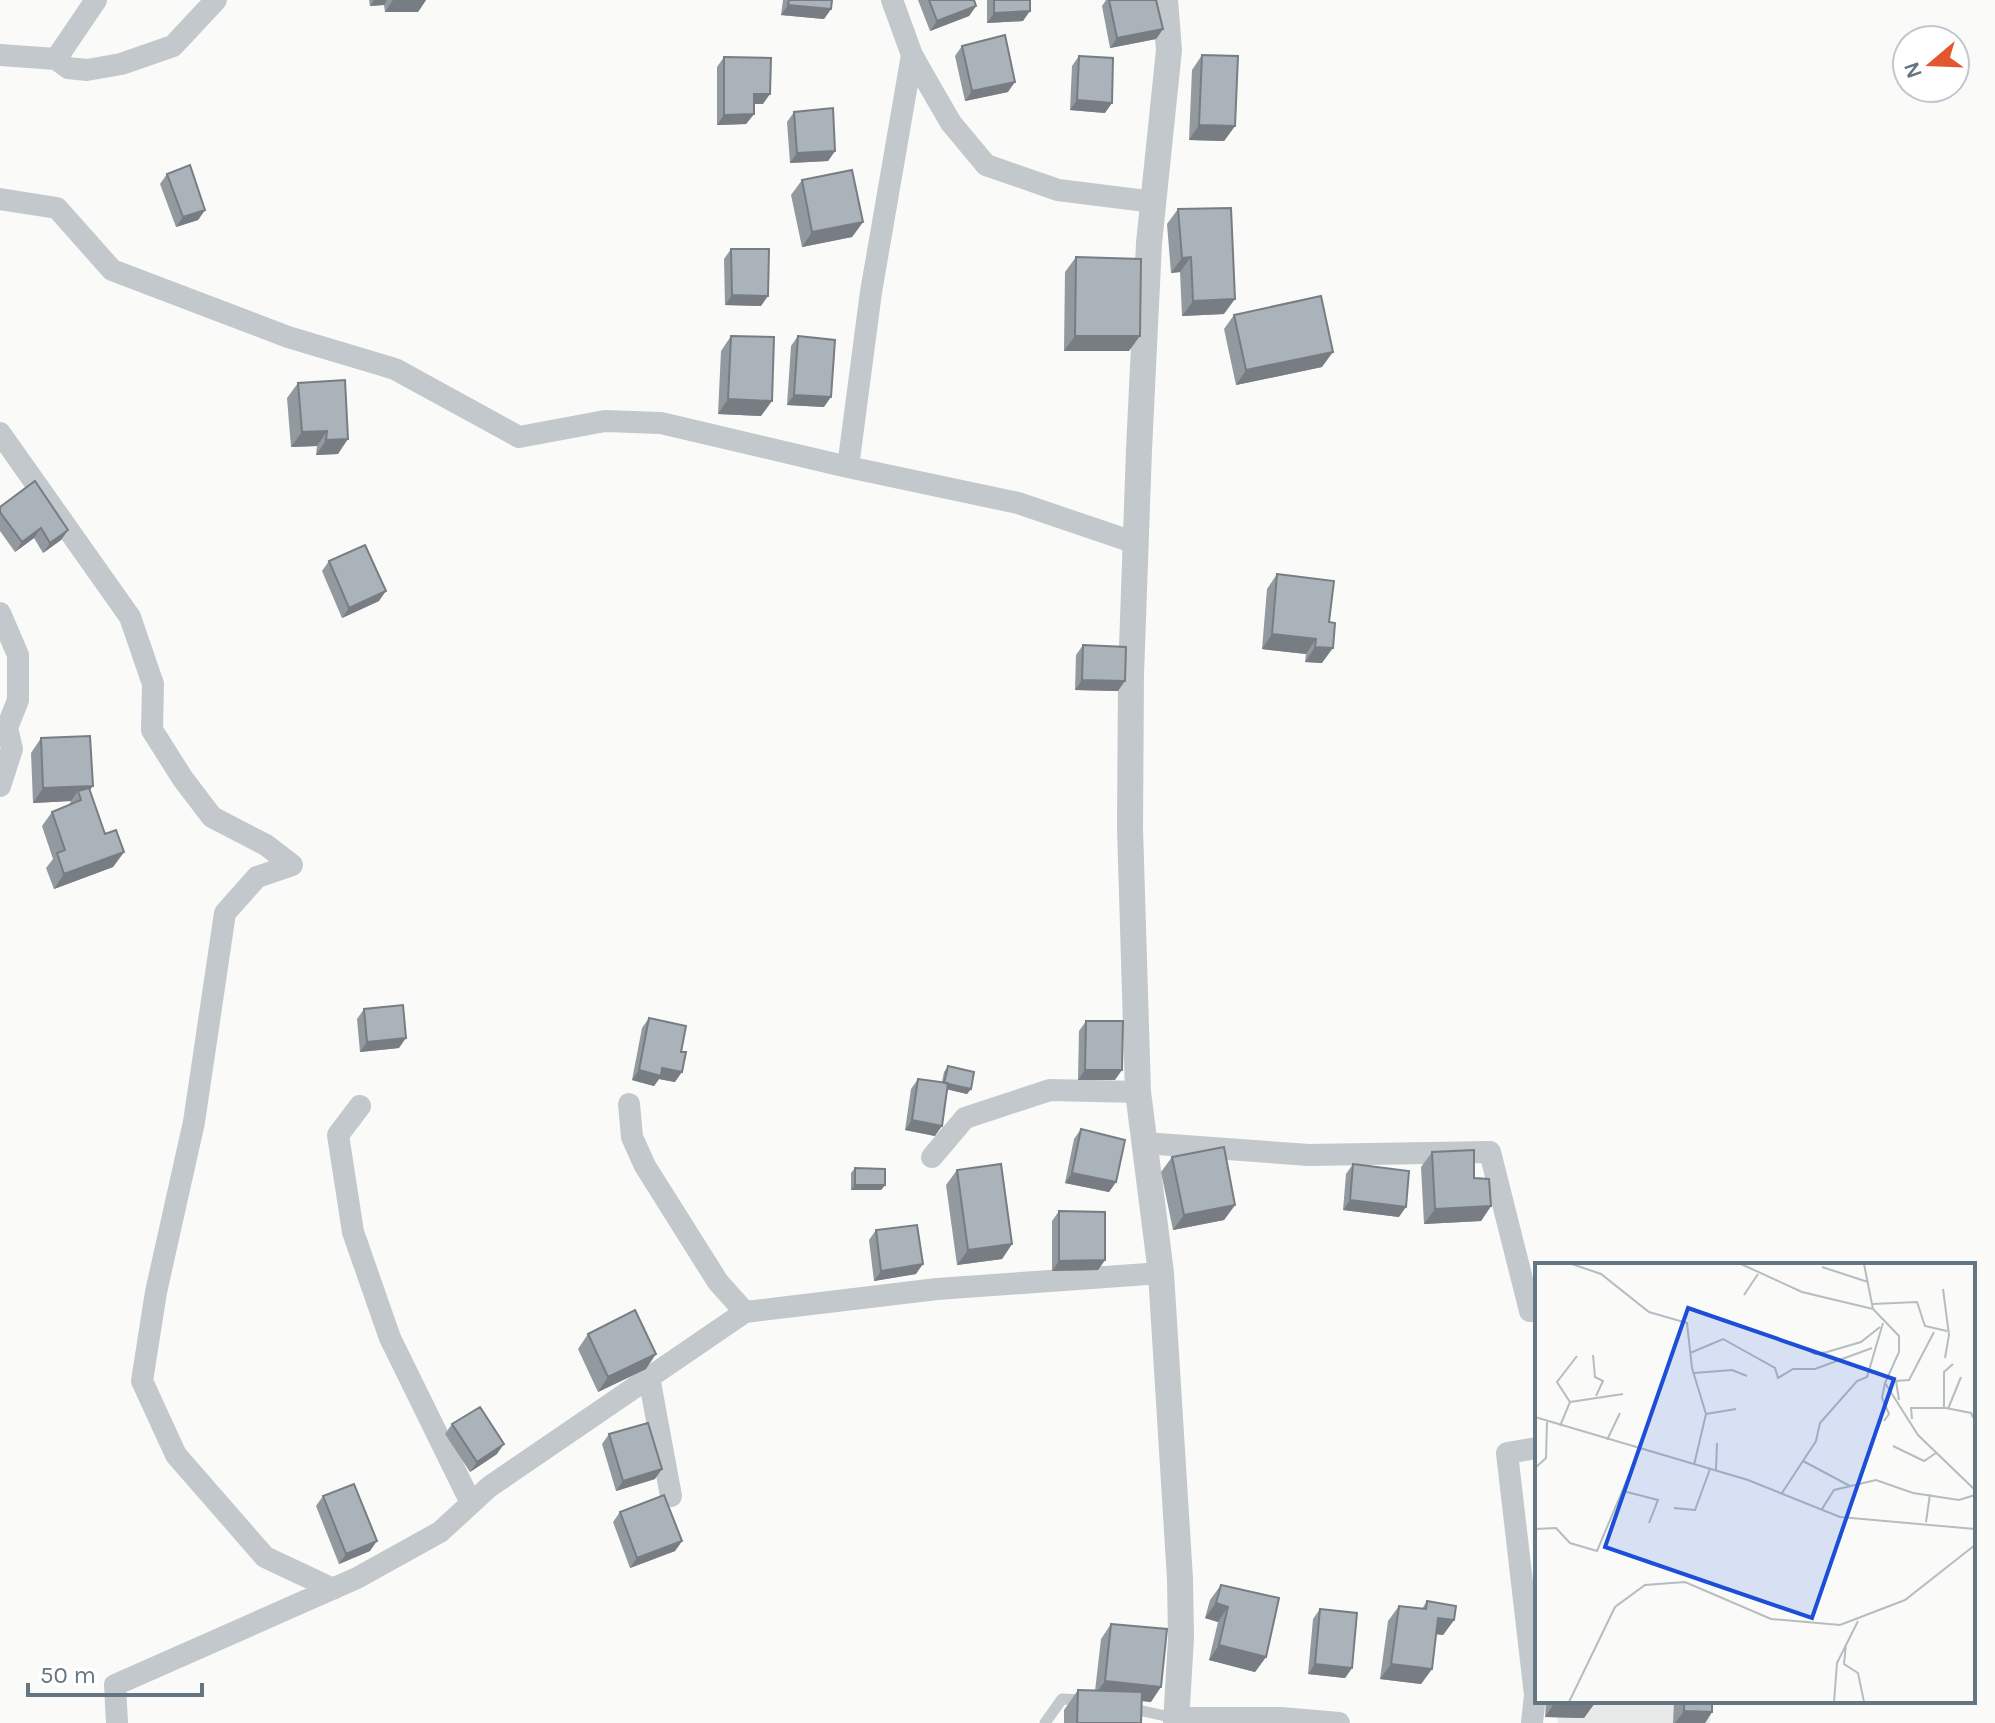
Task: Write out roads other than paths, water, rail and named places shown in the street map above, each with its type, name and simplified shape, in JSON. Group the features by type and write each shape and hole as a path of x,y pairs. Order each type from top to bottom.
{"street":[{"path":"56,59 96,0"},
{"path":"0,55 56,59 68,68 87,70 121,64 173,46 216,0"},
{"path":"892,0 912,55 951,123 986,165 1058,190 1154,202"},
{"path":"1165,0 1169,50 1149,243 1131,675 1130,828 1138,1092 1161,1273 1180,1579 1181,1638 1176,1720 1281,1718 1339,1723"},
{"path":"848,467 871,292 912,55"},
{"path":"0,199 57,208 112,270 288,337 395,369 519,437 605,421 661,423 1018,503 1136,543"},
{"path":"0,433 130,617 153,684 152,730 183,779 212,817 266,845 292,865 257,877 225,913 194,1122 156,1292 142,1381 176,1455 265,1557 333,1589"},
{"path":"0,613 18,655 18,700 7,728 12,749 0,786"},
{"path":"932,1157 965,1118 1050,1090 1138,1092"},
{"path":"629,1104 632,1137 645,1166 718,1282 745,1312"},
{"path":"360,1106 338,1135 353,1232 390,1338 471,1503"},
{"path":"1144,1143 1309,1155 1490,1152 1530,1311"},
{"path":"117,1723 115,1685 333,1589 440,1532 489,1487 745,1312 937,1289 1161,1273"},
{"path":"649,1377 671,1496"},
{"path":"1532,1723 1535,1695 1507,1453 1535,1448"}],"lane":[{"path":"1045,1723 1062,1699 1103,1703"},
{"path":"1118,1706 1176,1720"}]}
